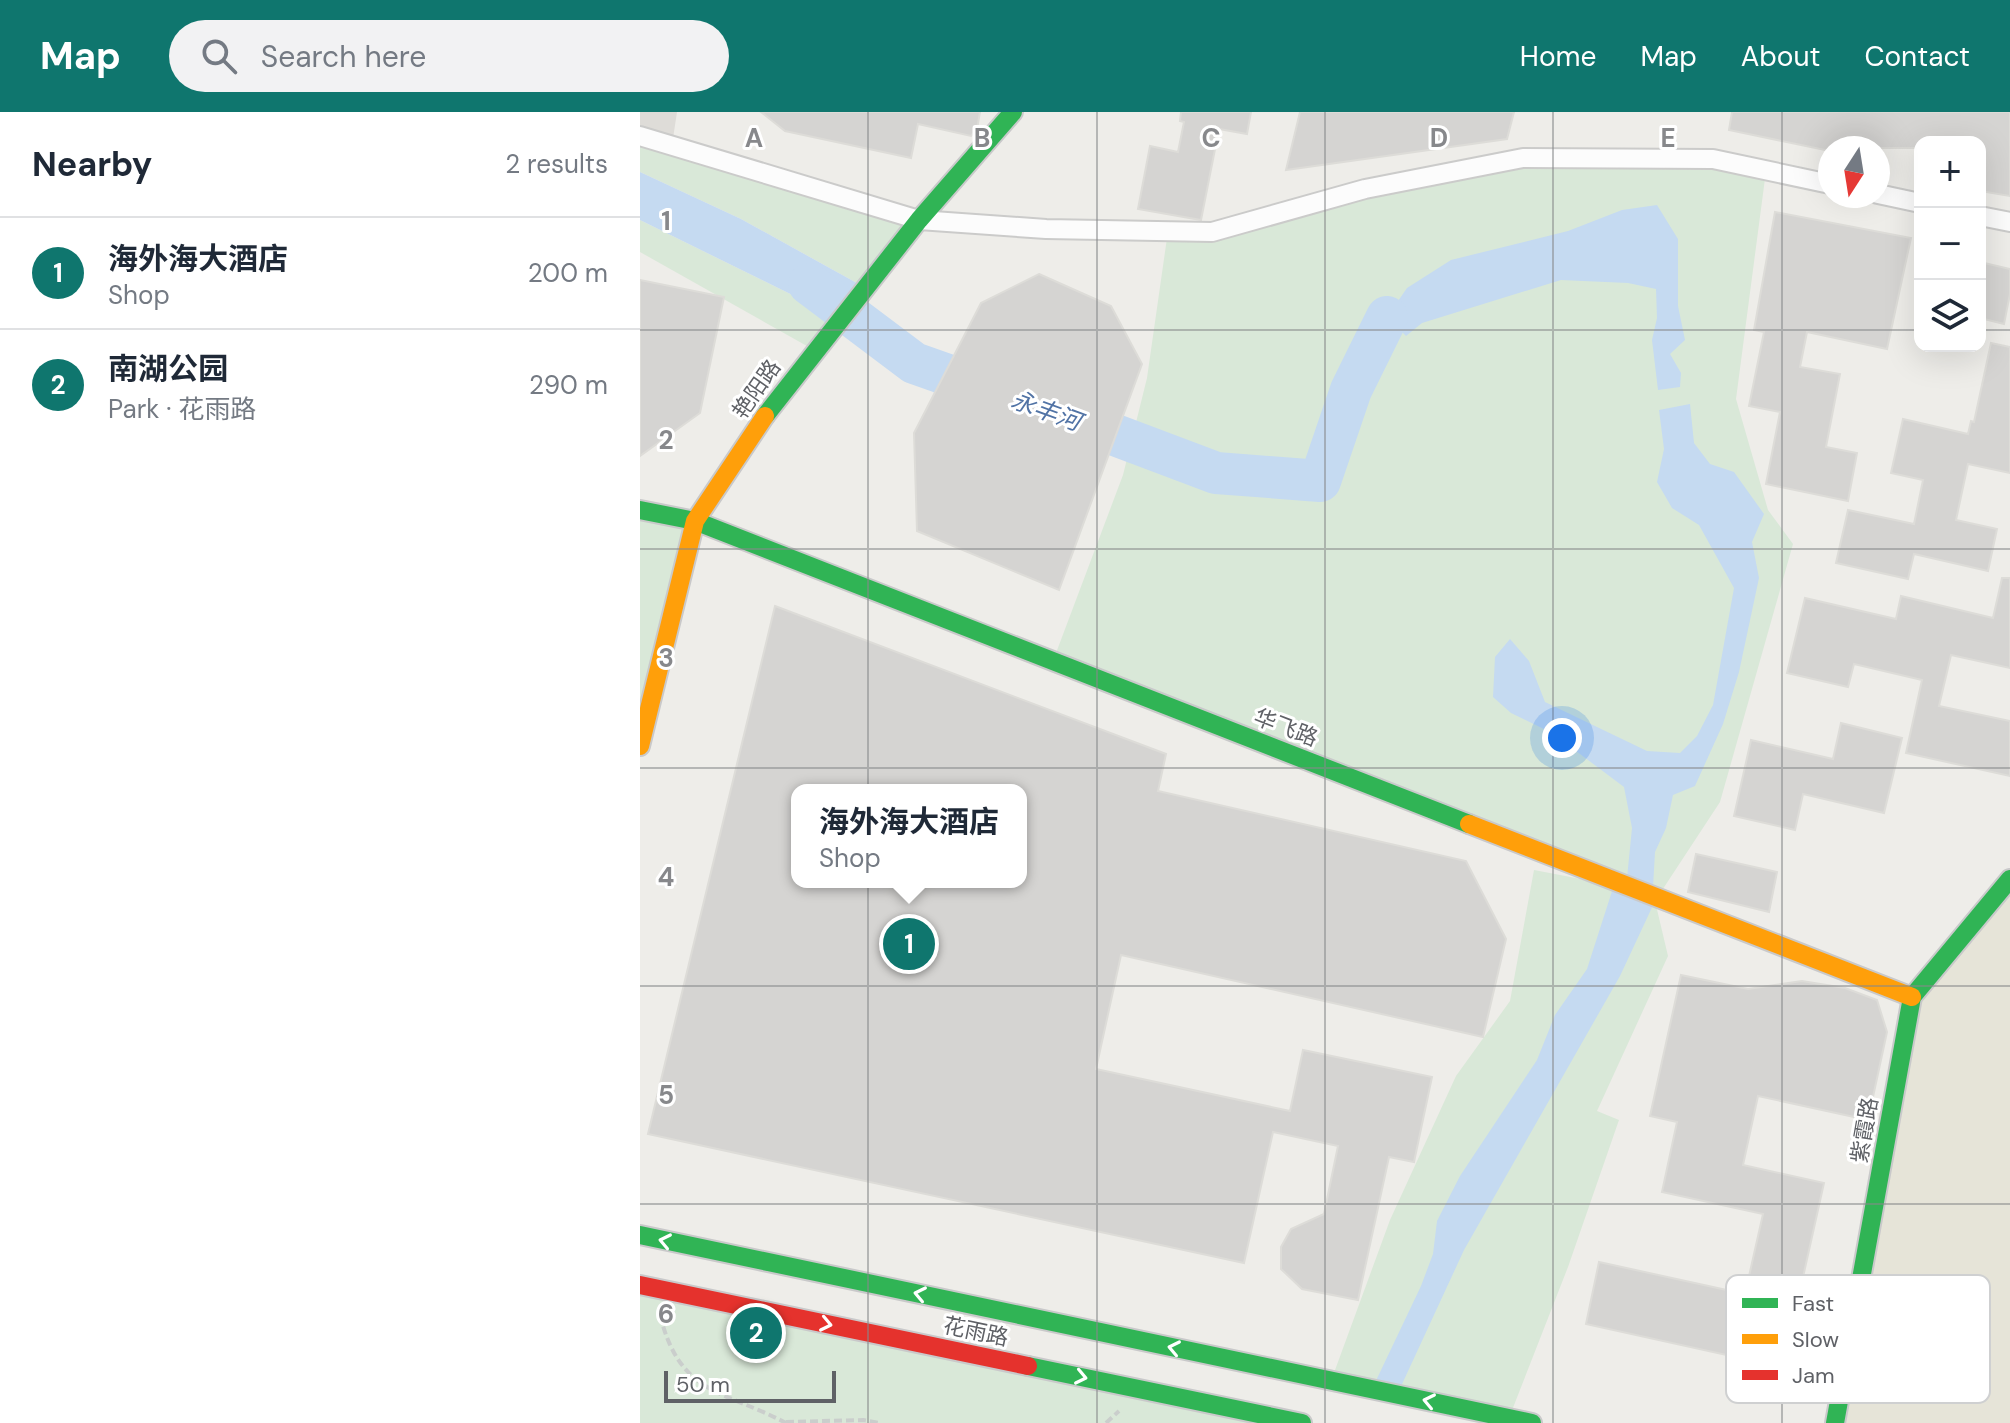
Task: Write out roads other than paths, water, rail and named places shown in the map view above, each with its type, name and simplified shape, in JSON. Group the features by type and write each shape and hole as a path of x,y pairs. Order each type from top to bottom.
{"street":[{"name":"艳阳路","path":"640,746 695,521 786,385 919,220 1013,112"},
{"path":"640,136 919,220 1046,229 1212,232 1365,189 1523,158 1713,159 1818,181"},
{"path":"1890,197 1914,202"},
{"path":"1986,217 2010,222"},
{"name":"华飞路","path":"640,510 695,521 1912,997"},
{"name":"紫霞路","path":"1862,1275 1912,997 2010,879"},
{"path":"640,1235 1532,1423"},
{"name":"花雨路","path":"647,1287 1302,1423"},
{"name":"紫霞路","path":"1835,1423 1839,1403"}],"water":[{"path":"640,172 741,219 864,287 839,318 640,220"},
{"path":"1657,205 1678,239 1678,306 1685,340 1670,354 1681,373 1680,387 1658,390 1652,340 1657,318 1656,289 1628,283 1561,280 1422,323 1406,336 1387,317 1407,288 1451,260 1568,231 1622,210"},
{"path":"1690,404 1694,443 1710,464 1734,472 1764,514 1752,542 1759,578 1739,672 1723,724 1695,786 1673,795 1666,828 1655,852 1653,887 1627,878 1632,828 1624,787 1552,733 1511,713 1493,697 1495,657 1510,639 1529,661 1545,702 1647,751 1680,753 1697,736 1713,705 1734,588 1699,525 1672,508 1657,482 1664,449 1659,410"},
{"path":"1614,885 1655,901 1620,976 1464,1250 1397,1395 1372,1389 1421,1286 1433,1254 1437,1221 1460,1176 1537,1060 1555,1015 1587,969"}],"waterway":[{"name":"永丰河","path":"809,284 914,363 999,393"},
{"name":"永丰河","path":"1062,415 1216,473 1320,481 1351,390 1387,317"}],"place":[{"name":"海外海大酒店","path":"909,944"},
{"name":"南湖公园","path":"756,1333"}]}
